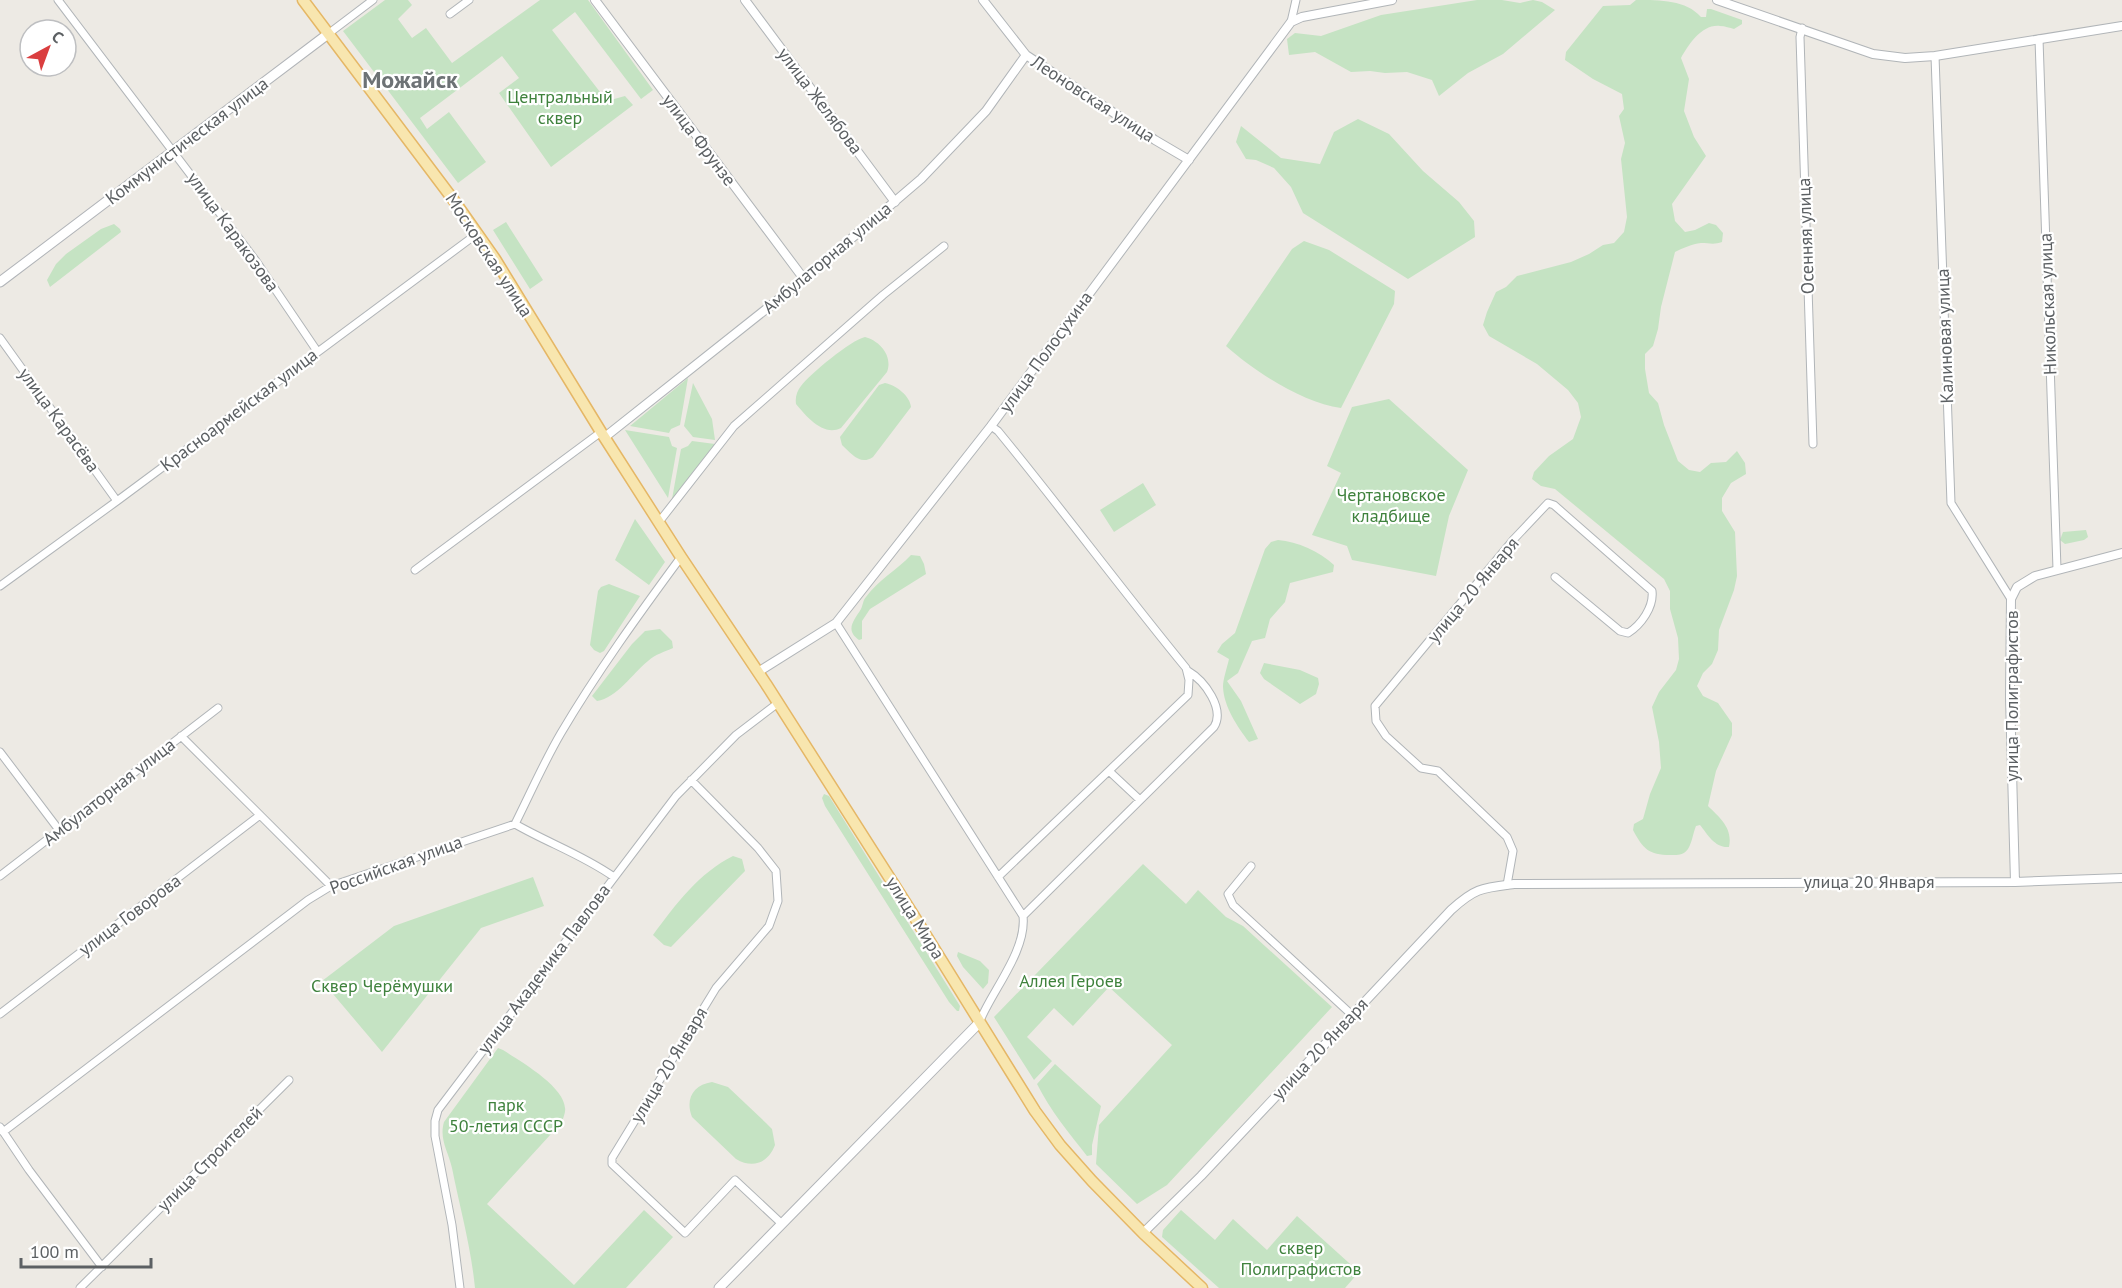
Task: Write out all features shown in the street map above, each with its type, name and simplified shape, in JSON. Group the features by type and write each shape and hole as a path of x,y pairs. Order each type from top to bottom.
{"main road":[{"name":"Московская улица","path":"303,0 478,233 659,522"},
{"name":"Коммунистическая улица","path":"0,282 328,34"},
{"name":"улица Мира","path":"659,522 778,703 1048,1130 1092,1181 1202,1288"},
{"path":"719,1288 979,1023"}],"street":[{"name":"улица Каракозова","path":"58,0 256,261 317,351"},
{"name":"Коммунистическая улица","path":"328,34 373,0"},
{"path":"450,14 469,0"},
{"name":"улица Фрунзе","path":"595,0 804,279"},
{"name":"улица Желябова","path":"746,0 895,202"},
{"name":"Леоновская улица","path":"983,0 1026,55 1189,160"},
{"name":"улица Полосухина","path":"758,672 836,623 991,426 1292,22 1296,0"},
{"path":"1292,22 1302,17 1392,0"},
{"path":"1717,0 1881,55 1905,58 1935,57 2122,26"},
{"name":"Осенняя улица","path":"1802,28 1800,37 1813,444"},
{"name":"Никольская улица","path":"2039,39 2057,569"},
{"name":"Амбулаторная улица","path":"415,570 603,434 804,279 921,179 986,111 1026,55"},
{"name":"Калиновая улица","path":"1935,57 1951,503 2011,599"},
{"name":"Красноармейская улица","path":"0,586 478,233"},
{"path":"659,522 734,426 883,295 944,246"},
{"name":"улица Карасёва","path":"0,338 117,501"},
{"path":"991,426 998,431 1066,515 1092,552 1188,671 1208,689 1218,710 1219,720 1023,916"},
{"name":"улица 20 Января","path":"1507,885 1514,851 1507,837 1438,771 1421,768 1386,736 1376,722 1376,706 1514,539 1548,503 1652,591 1652,596 1644,619 1628,633 1620,631 1555,577"},
{"name":"улица Полиграфистов","path":"2015,882 2010,697 2011,599 2028,579 2057,569 2122,554"},
{"path":"614,877 582,856 533,835 515,824 575,710 653,593 681,557"},
{"path":"836,623 1023,916 1023,929 1014,958 985,1007 979,1023"},
{"path":"998,877 1188,694 1188,671"},
{"name":"улица Академика Павлова","path":"460,1288 452,1225 435,1136 438,1110 614,877 691,780 736,735 778,703"},
{"name":"Амбулаторная улица","path":"0,876 218,708"},
{"path":"181,736 331,886"},
{"path":"0,752 58,830"},
{"path":"1109,771 1140,800"},
{"name":"улица 20 Января","path":"691,780 758,848 776,871 778,901 769,927 716,988 612,1158 612,1164 685,1233 735,1180 782,1224"},
{"name":"улица Говорова","path":"0,1014 260,815"},
{"name":"Российская улица","path":"2,1130 285,917 331,886 515,824"},
{"path":"1251,866 1232,888 1228,899 1352,1015"},
{"name":"улица 20 Января","path":"1143,1233 1201,1176 1464,899 1485,887 2015,882 2122,878"},
{"name":"улица Строителей","path":"80,1288 289,1080"},
{"path":"2,1130 102,1267"}],"green space":[{"name":"Центральный сквер","path":"385,0 408,0 412,5 398,19 412,38 426,28 452,63 540,0 588,0 653,90 641,99 575,12 552,30 607,101 625,96 633,105 551,167 499,93 519,78 502,56 420,118 427,129 449,112 486,162 458,183 343,31"},
{"path":"1477,0 1520,3 1533,0 1542,2 1555,10 1503,54 1468,73 1439,96 1432,80 1407,72 1351,72 1315,52 1289,55 1287,39 1295,33 1321,36 1381,15"},
{"path":"1636,0 1680,4 1695,11 1701,17 1706,17 1707,9 1711,9 1742,20 1742,24 1734,29 1724,26 1707,28 1692,41 1681,58 1689,79 1684,111 1694,137 1706,156 1672,204 1675,221 1685,232 1709,223 1716,225 1723,233 1722,242 1701,243 1675,252 1653,346 1645,354 1649,393 1658,403 1678,461 1689,470 1700,472 1711,463 1726,462 1737,451 1745,463 1746,474 1731,483 1722,498 1722,511 1735,532 1737,576 1719,630 1718,650 1712,664 1703,673 1697,686 1703,696 1718,703 1732,723 1732,735 1716,771 1708,806 1727,829 1729,847 1716,843 1700,825 1696,826 1688,849 1677,855 1657,854 1647,850 1633,830 1634,824 1643,819 1661,768 1659,742 1652,707 1659,692 1676,670 1679,659 1678,638 1670,609 1670,591 1664,579 1555,489 1541,486 1532,479 1534,472 1549,456 1573,439 1581,417 1578,403 1568,390 1537,364 1489,336 1483,325 1496,292 1506,287 1517,276 1571,262 1603,245 1614,243 1624,232 1627,217 1621,159 1625,143 1619,116 1624,109 1622,94 1593,79 1565,60 1566,52 1603,6 1630,5"},
{"path":"1358,119 1389,134 1423,171 1459,202 1474,221 1475,237 1408,279 1303,213 1291,187 1274,168 1256,160 1246,159 1236,142 1241,126 1281,158 1320,164 1334,132"},
{"path":"506,222 543,280 530,289 493,230"},
{"path":"114,224 121,232 50,287 47,280 56,264 66,254 101,229"},
{"path":"1304,241 1329,250 1395,291 1394,304 1341,408 1311,400 1280,385 1226,346 1292,249"},
{"path":"865,337 876,342 884,350 888,360 887,372 841,428 828,430 821,428 796,404 798,390 831,358 850,344"},
{"path":"688,378 680,425 671,429 669,433 630,426"},
{"path":"693,383 712,419 715,440 693,437 684,426"},
{"path":"885,383 902,392 911,407 873,457 860,459 842,445 840,437 879,385"},
{"name":"Чертановское кладбище","path":"1389,399 1468,470 1449,516 1436,576 1352,560 1347,546 1312,535 1341,473 1327,466 1352,407"},
{"path":"625,430 669,437 672,446 677,448 668,498"},
{"path":"692,441 715,444 672,499 681,449"},
{"path":"1143,483 1156,505 1114,532 1100,510"},
{"path":"635,519 665,562 649,585 615,560"},
{"path":"2086,530 2088,537 2084,540 2065,544 2060,540 2063,532"},
{"path":"1278,540 1315,551 1334,565 1333,572 1290,583 1285,602 1270,619 1265,638 1252,641 1238,673 1227,681 1241,701 1258,739 1249,742 1232,716 1224,694 1223,687 1229,659 1217,652 1222,644 1235,633 1265,549 1271,542"},
{"path":"911,555 920,556 926,574 870,609 862,621 862,639 859,640 851,628 865,598 876,585"},
{"path":"609,584 640,596 604,651 600,653 590,645 598,591"},
{"path":"660,629 672,641 673,648 651,659 618,690 597,701 592,696 632,644 645,631"},
{"path":"1264,663 1300,670 1318,678 1316,694 1300,704 1264,679 1260,673"},
{"path":"824,794 829,796 960,1006 959,1011 949,1002 825,806 822,798"},
{"path":"733,856 742,859 745,871 671,947 664,945 653,935 670,912 699,880"},
{"name":"Аллея Героев","path":"1143,864 1186,904 1198,890 1226,917 1243,926 1332,1007 1167,1185 1137,1204 1096,1164 1099,1125 1172,1045 1109,987 1073,1026 1054,1008 1027,1037 1052,1061 1034,1080 994,1017"},
{"name":"Сквер Черёмушки","path":"533,877 544,906 481,928 382,1052 322,981 394,926"},
{"path":"958,952 980,961 989,970 988,983 983,989 963,967 957,956"},
{"name":"парк 50-летия СССР","path":"498,1048 530,1067 549,1083 563,1100 565,1111 562,1122 487,1204 574,1285 644,1210 673,1237 626,1288 475,1288 452,1168 443,1140 443,1128 444,1122"},
{"path":"1055,1064 1101,1106 1092,1145 1092,1155 1087,1156 1073,1139 1037,1084"},
{"path":"712,1082 728,1087 772,1129 775,1145 764,1160 748,1164 736,1159 692,1117 690,1099 692,1094 700,1086"},
{"name":"сквер Полиграфистов","path":"1181,1210 1215,1240 1233,1219 1267,1250 1297,1216 1359,1272 1345,1288 1219,1288 1162,1237 1163,1230"}],"district":[{"name":"Можайск","path":"410,80"}]}
